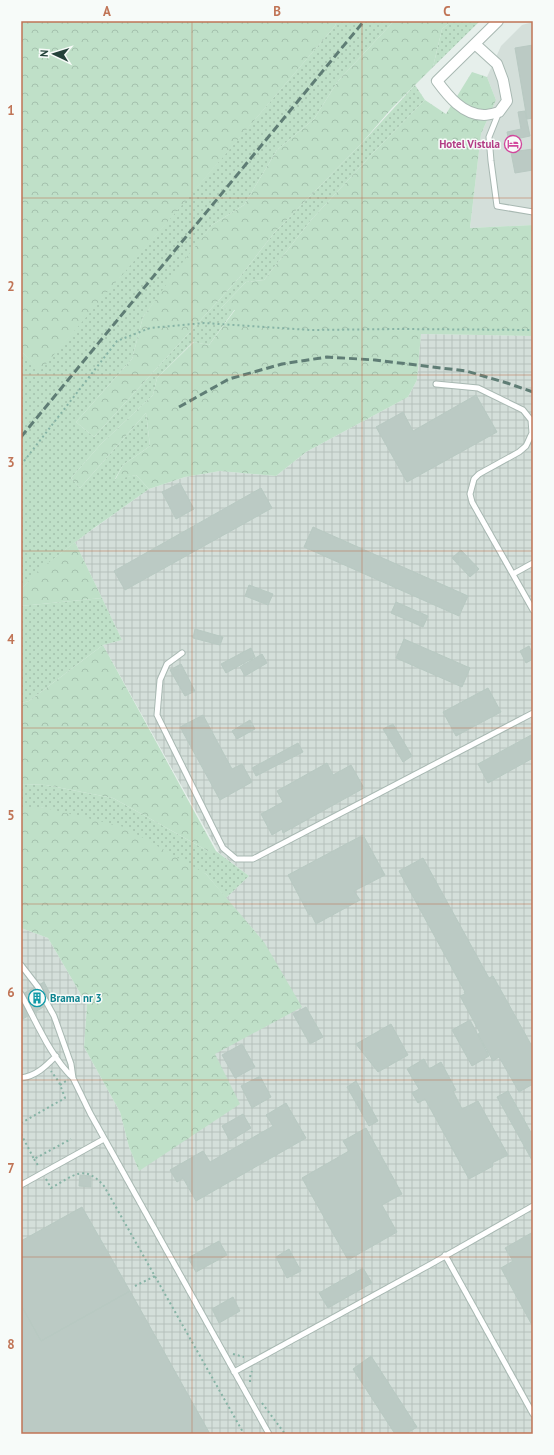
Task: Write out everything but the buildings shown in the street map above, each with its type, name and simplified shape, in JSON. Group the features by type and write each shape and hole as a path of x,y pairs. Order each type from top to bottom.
{"street":[{"path":"475,44 497,64 503,80 507,101 499,112 483,115 466,111 450,98 437,81 498,21"}],"lane":[{"path":"499,112 489,137 497,206 533,212"},
{"path":"436,384 478,388 523,410 530,420 532,433 526,446 519,452 479,474 474,479 470,494 475,508 533,610"},
{"path":"513,574 533,563"},
{"path":"182,652 167,664 160,680 157,715 223,848 236,859 253,859 533,713"},
{"path":"21,965 38,986 54,1016 71,1064 73,1078 90,1113 269,1434"},
{"path":"21,994 63,1068 73,1078"},
{"path":"21,1078 29,1077 38,1073 56,1056"},
{"path":"21,1185 104,1139"},
{"path":"234,1372 533,1206"},
{"path":"445,1255 533,1414"}],"path":[{"path":"21,465 117,341 150,328 204,323 310,330 533,330"},
{"path":"21,1122 65,1098 59,1082 51,1072"},
{"path":"21,1134 51,1188 79,1174 92,1175 104,1186 244,1434"},
{"path":"34,1159 71,1139"},
{"path":"135,1286 155,1276"},
{"path":"231,1352 237,1356 249,1356"},
{"path":"250,1383 250,1377 254,1369"},
{"path":"259,1399 285,1434"}],"shaded area":[{"path":"533,22 533,225 470,228 481,134 496,100 487,77 501,46 522,25"},
{"path":"421,334 533,336 533,1434 21,1434 21,928 48,938 87,1005 84,1047 120,1112 129,1147 139,1171 215,1054 264,942 226,898 249,876 219,853 103,645 122,640 75,542 149,489 185,477 220,471 276,476 306,452 408,397 417,380"}],"green space":[{"path":"21,21 337,21 335,26 40,371 21,351"},
{"path":"337,21 394,21 338,81 314,119 277,150 244,205 212,225 143,317 132,359 76,422 94,437 239,278 274,233 360,145 415,85 425,100 312,219 264,280 246,282 221,308 235,309 209,345 193,342 157,378 153,395 101,444 71,478 80,488 146,413 150,446 123,465 115,479 136,475 149,489 99,524 51,561 21,589 21,351 40,370 335,26"},
{"path":"394,21 452,21 442,29 433,67 392,108 360,145 274,233 239,278 94,437 76,422 132,359 143,317 179,267 212,225 244,205 277,150 314,119 338,81"},
{"path":"452,21 480,21 433,67 442,29"},
{"path":"472,72 487,77 496,100 481,134 470,228 533,225 533,336 421,334 417,380 408,397 306,452 276,476 220,471 185,477 149,489 136,475 115,480 123,465 150,446 146,413 80,488 71,478 101,444 153,395 157,378 194,342 209,345 235,310 221,308 246,282 264,280 312,219 425,100 446,114"},
{"path":"75,542 102,598 21,606 21,589 39,570"},
{"path":"102,598 122,640 103,645 29,701 21,703 21,606"},
{"path":"103,645 216,851 208,851 113,798 46,785 21,784 21,703 29,701"},
{"path":"21,784 46,785 113,798 208,851 216,851 249,876 226,898 206,874 41,807 21,807"},
{"path":"21,807 41,807 124,827 206,874 264,942 302,1007 215,1054 240,1104 139,1171 129,1147 120,1112 84,1047 87,1005 48,938 21,928"}],"railway":[{"path":"21,437 364,21"},
{"path":"179,407 229,379 282,364 327,357 375,360 466,371 533,392"}],"place":[{"name":"Hotel Vistula","path":"513,144"},
{"name":"Brama nr 3","path":"37,998"}]}
